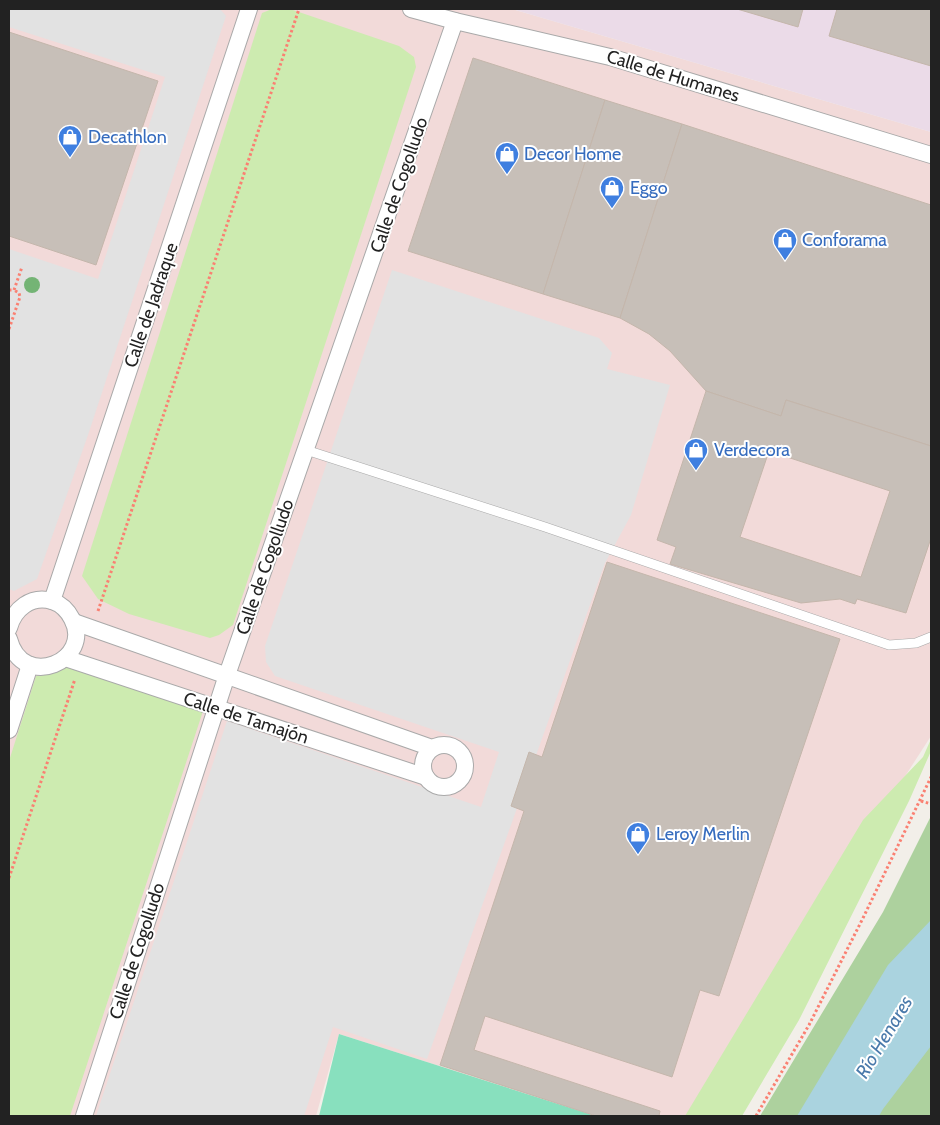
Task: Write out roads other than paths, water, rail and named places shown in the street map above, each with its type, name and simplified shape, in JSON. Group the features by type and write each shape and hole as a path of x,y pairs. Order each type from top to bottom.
{"street":[{"name":"Calle de Jadraque","path":"52,601 249,9"},
{"name":"Calle de Humanes","path":"411,9 610,57 931,155"},
{"name":"Calle de Cogolludo","path":"84,1116 216,709 455,21"},
{"path":"9,628 12,611 32,601 52,601 69,613 74,622 76,632 75,642 71,651 73,661 49,667 30,665 16,655 9,639"},
{"name":"Calle de Tamajón","path":"74,622 432,748"},
{"name":"Calle de Tamajón","path":"73,661 426,777"},
{"path":"9,730 30,665"},
{"path":"443,744 454,746 464,757 465,771 462,777 451,786 436,786 426,777 423,765 424,758 432,748 443,744"}],"lane":[{"path":"306,450 545,527 889,645 916,643 931,637"}],"water":[{"name":"Río Henares","path":"931,920 931,1046 879,1116 797,1116 888,965"}],"place":[{"name":"Decathlon","path":"70,158"},
{"name":"Decor Home","path":"507,175"},
{"name":"Eggo","path":"612,209"},
{"name":"Conforama","path":"785,261"},
{"name":"Verdecora","path":"696,471"},
{"name":"Leroy Merlin","path":"638,855"}]}
